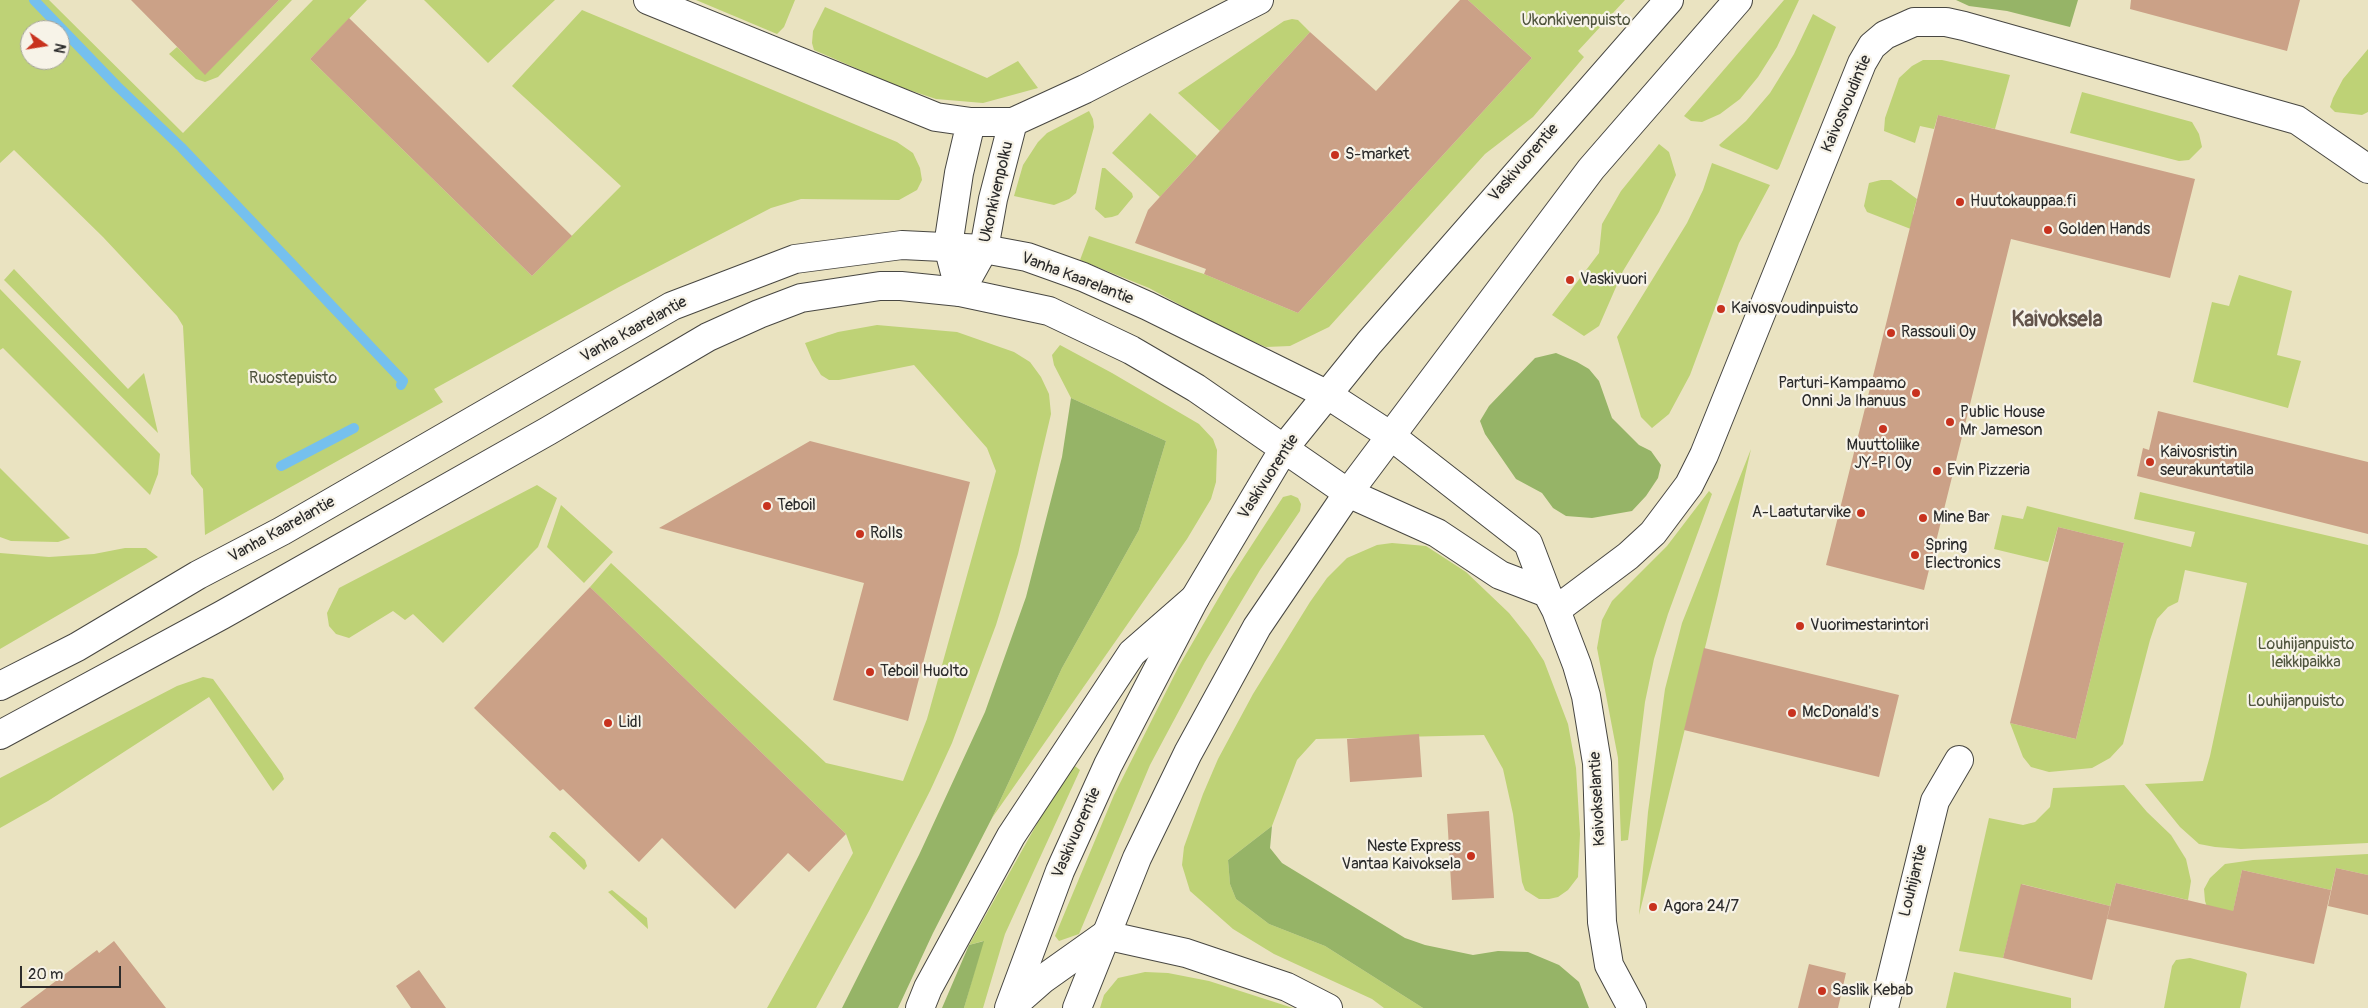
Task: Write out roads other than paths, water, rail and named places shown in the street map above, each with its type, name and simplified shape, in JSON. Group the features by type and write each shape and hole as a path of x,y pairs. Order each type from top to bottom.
{"main road":[{"name":"Ukonkivenpolku","path":"648,0 936,117 971,122 1013,122 1085,89 1259,0"},
{"name":"Vaskivuorentie","path":"1010,1008 1060,871 1104,774 1195,598 1285,447 1395,313 1668,0"},
{"path":"1077,1008 1137,858 1192,745 1257,627 1348,493 1591,169 1738,0"},
{"name":"Kaivosvoudintie","path":"1551,601 1628,556 1653,533 1690,485 1704,456 1862,63 1872,46 1885,35 1914,22 1929,21 1974,28 2297,120 2368,169"},
{"path":"960,292 948,246 959,174 971,122"},
{"name":"Ukonkivenpolku","path":"960,292 984,248 993,199 1013,122"},
{"name":"Vanha Kaarelantie","path":"0,686 78,647 190,580 282,531 672,306 795,259 890,246 984,248 1027,257 1084,278 1148,306 1328,395 1391,436"},
{"path":"0,735 222,615 548,431 708,337 758,314 802,298 880,286 960,292 1048,311 1065,317 1132,350 1196,388 1285,447 1348,493 1437,533 1500,575 1551,601"},
{"name":"Kaivokselantie","path":"1391,436 1528,543 1577,665 1596,755 1600,800 1602,922 1609,965 1632,1008"},
{"path":"920,1008 928,988 1011,836 1132,653 1195,598"},
{"name":"Louhijantie","path":"1884,1008 1935,801 1959,760"},
{"path":"1010,1008 1043,979 1105,935 1186,952 1287,987 1328,1008"}],"waterway":[{"path":"34,0 117,86 181,147 403,381 401,385"},
{"path":"281,466 354,428"}],"place":[{"name":"S-market","path":"1335,155"},
{"name":"Huutokauppaa.fi","path":"1960,202"},
{"name":"Golden Hands","path":"2048,230"},
{"name":"Vaskivuori","path":"1570,280"},
{"name":"Kaivosvoudinpuisto","path":"1721,309"},
{"name":"Rassouli Oy","path":"1891,333"},
{"name":"Parturi-Kampaamo Onni Ja Ihanuus","path":"1916,393"},
{"name":"Public House Mr Jameson","path":"1950,422"},
{"name":"Muuttoliike JY-PI Oy","path":"1883,429"},
{"name":"Kaivosristin seurakuntatila","path":"2150,462"},
{"name":"Evin Pizzeria","path":"1937,471"},
{"name":"Teboil","path":"767,506"},
{"name":"A-Laatutarvike","path":"1861,513"},
{"name":"Mine Bar","path":"1923,518"},
{"name":"Rolls","path":"860,534"},
{"name":"Spring Electronics","path":"1915,555"},
{"name":"Vuorimestarintori","path":"1800,626"},
{"name":"Teboil Huolto","path":"870,672"},
{"name":"McDonald's","path":"1792,713"},
{"name":"Lidl","path":"608,723"},
{"name":"Neste Express Vantaa Kaivoksela","path":"1471,856"},
{"name":"Agora 24/7","path":"1653,907"},
{"name":"Saslik Kebab","path":"1822,991"}],"district":[{"name":"Kaivoksela","path":"2057,321"}],"park label":[{"name":"Ukonkivenpuisto","path":"1576,21"},
{"name":"Ruostepuisto","path":"293,379"},
{"name":"Louhijanpuisto leikkipaikka","path":"2306,654"},
{"name":"Louhijanpuisto","path":"2296,702"}]}
